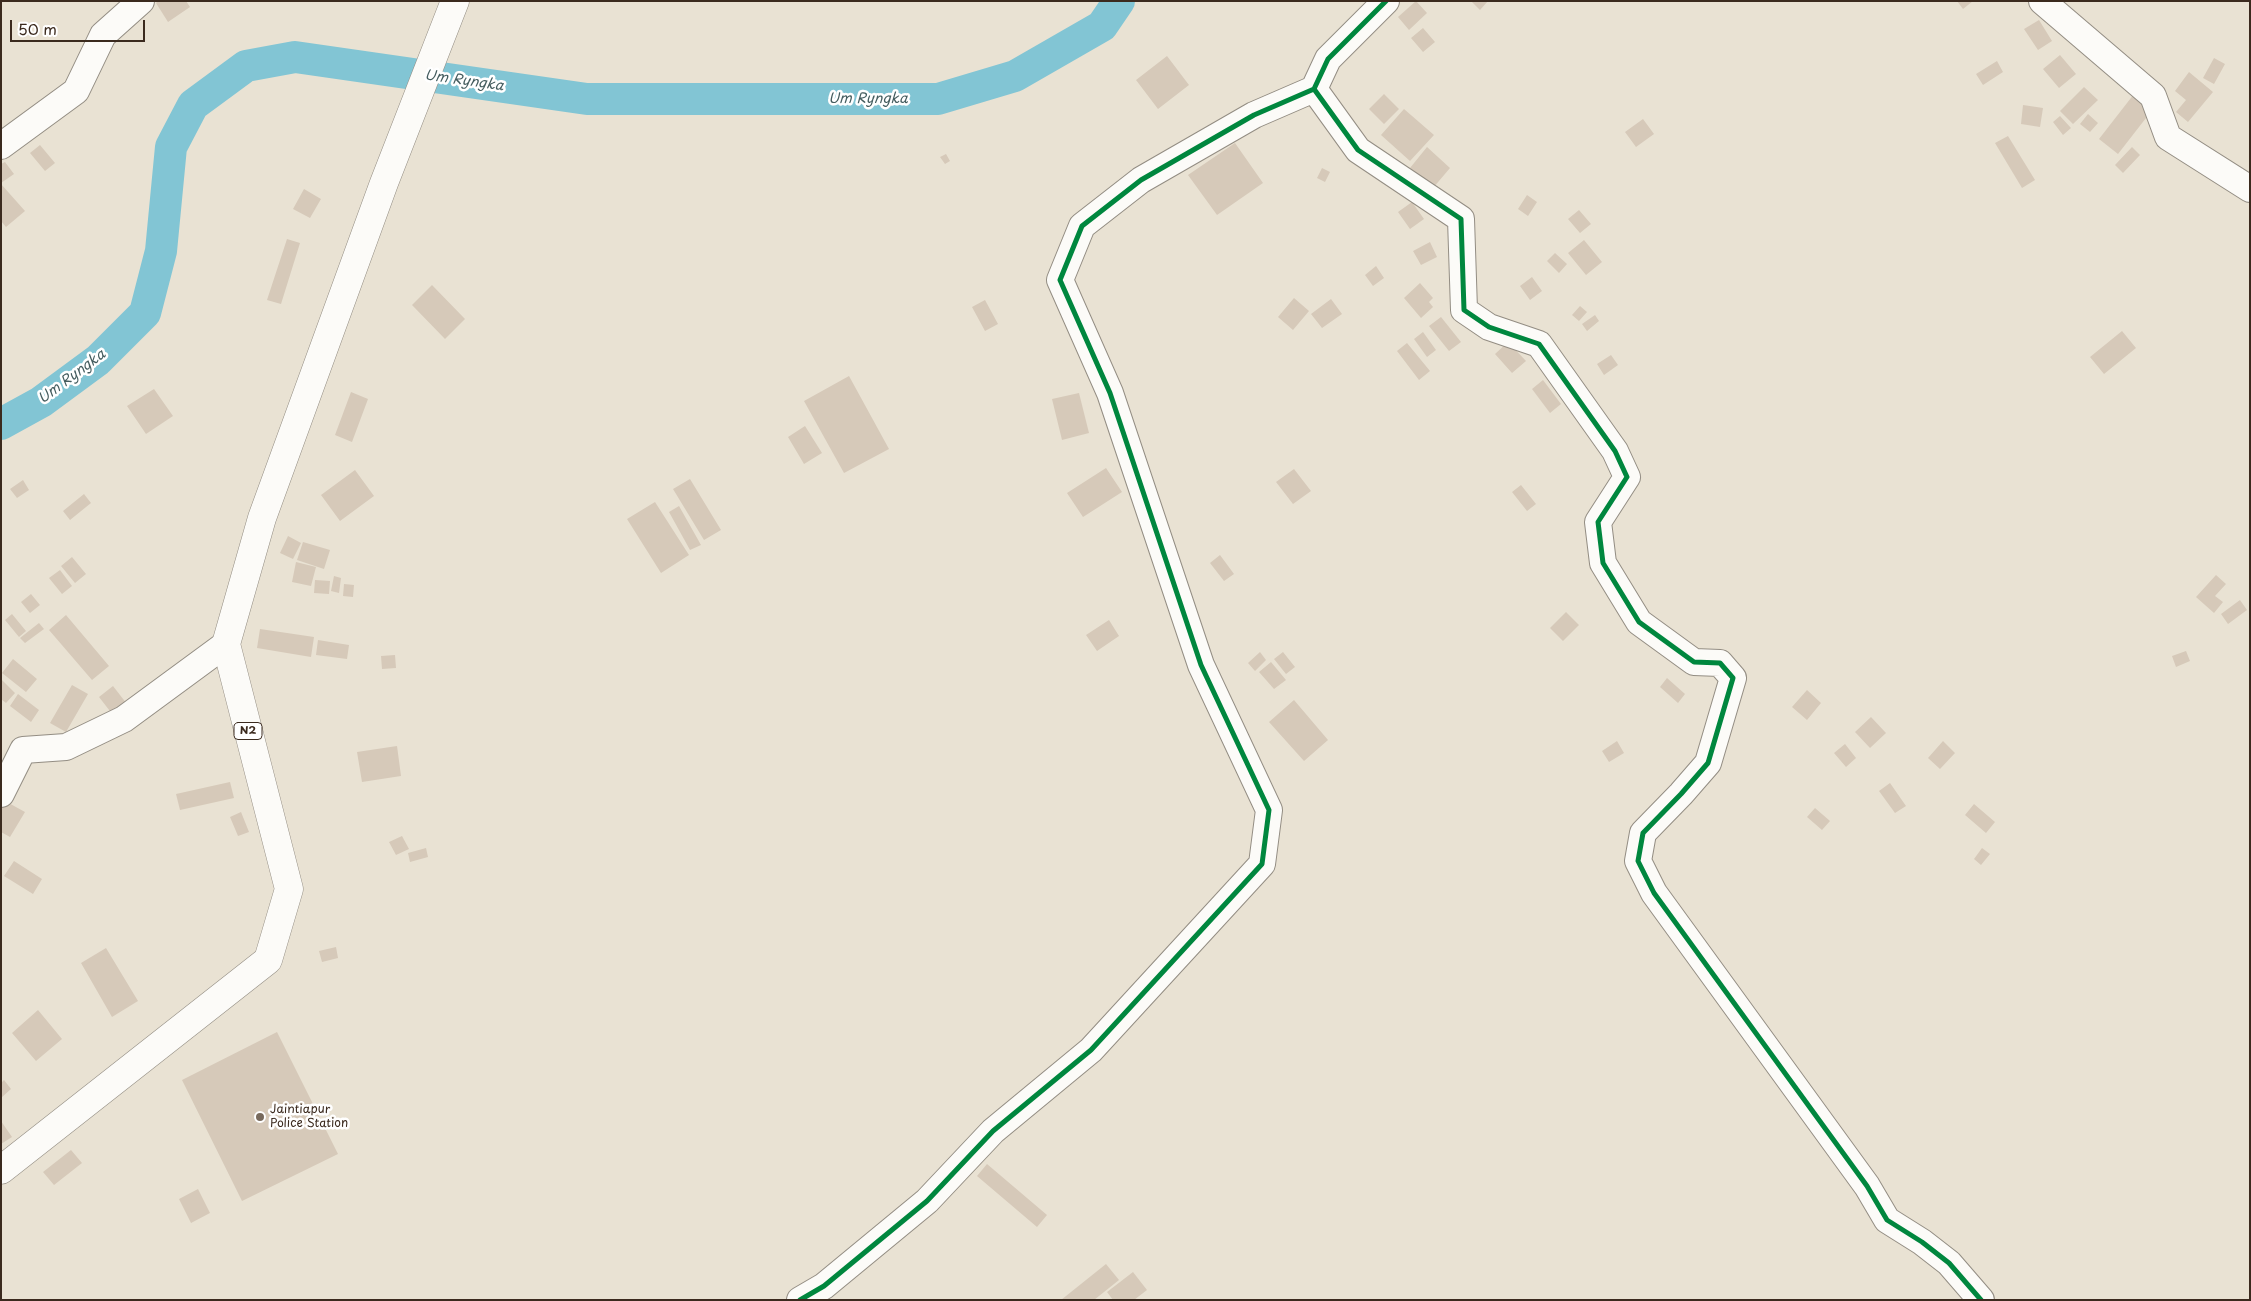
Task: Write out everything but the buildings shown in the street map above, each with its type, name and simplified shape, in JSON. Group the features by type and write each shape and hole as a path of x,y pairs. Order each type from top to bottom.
{"highway":[{"path":"226,644 262,518 384,183 455,1"},
{"name":"N2","path":"1,1170 268,960 289,889 226,644"}],"street":[{"path":"1,146 76,91 103,34 141,1"},
{"path":"800,1300 824,1286 927,1201 993,1131 1091,1050 1262,864 1269,810 1201,665 1110,393 1060,280 1082,226 1141,180 1254,115 1314,89 1328,59 1386,1"},
{"path":"2042,1 2153,96 2168,137 2250,189"},
{"path":"1314,89 1358,150 1461,219 1464,310 1489,327 1538,344 1615,451 1627,477 1598,522 1603,563 1639,622 1694,662 1720,663 1733,678 1708,763 1643,833 1638,861 1654,893 1867,1186 1887,1220 1922,1242 1949,1264 1981,1300"},
{"path":"1,794 23,750 66,747 124,719 226,644"}],"waterway":[{"name":"Um Ryngka","path":"1,424 41,402 98,360 145,313 161,251 171,147 193,105 246,66 295,57 587,99 938,99 1015,76 1102,26 1119,1"}],"cycle path":[{"path":"1386,1 1328,59 1314,89 1358,150 1461,219 1464,310 1489,327 1539,344 1615,451 1627,477 1598,522 1603,563 1639,622 1694,662 1720,663 1733,678 1708,763 1643,833 1638,861 1654,893 1867,1186 1887,1220 1922,1242 1949,1263 1981,1300"},
{"path":"800,1300 824,1286 927,1201 993,1131 1091,1050 1262,864 1269,810 1201,665 1110,393 1060,280 1082,226 1141,180 1254,115 1314,89"}],"place":[{"name":"Jaintiapur Police Station","path":"260,1117"}]}
